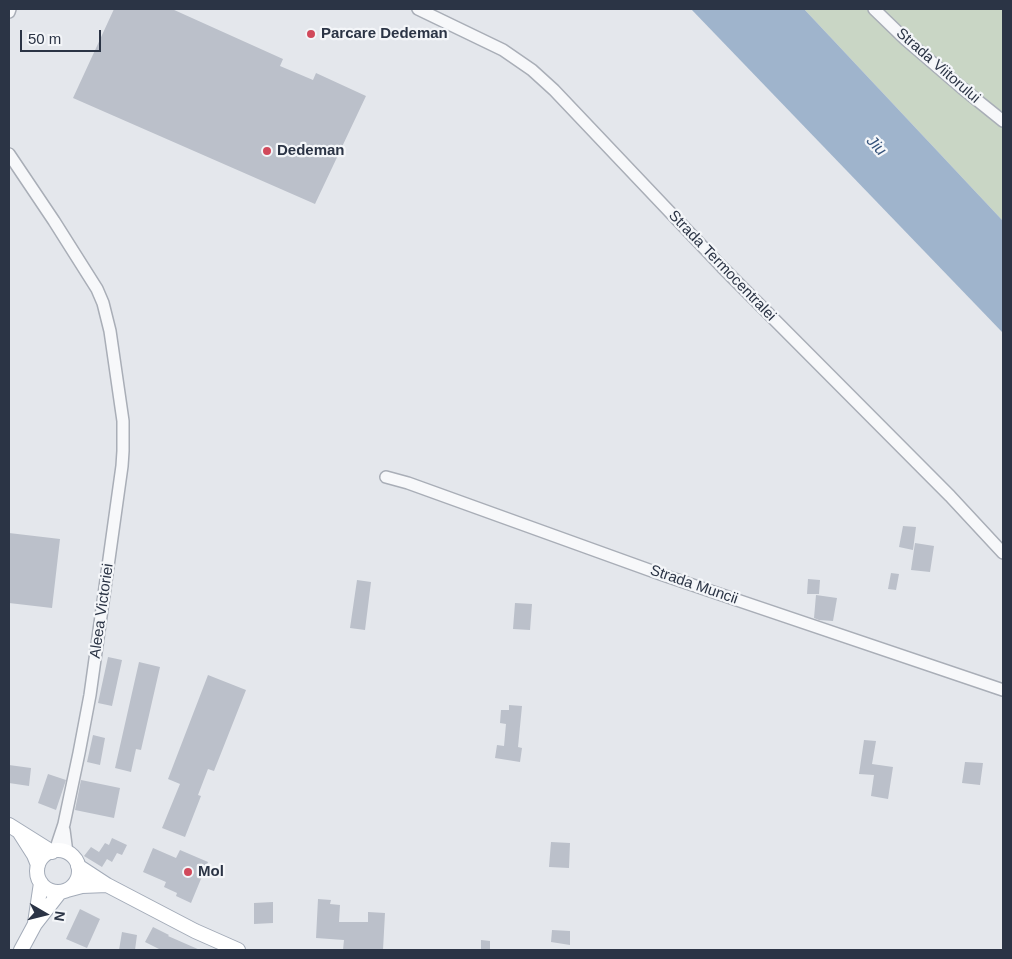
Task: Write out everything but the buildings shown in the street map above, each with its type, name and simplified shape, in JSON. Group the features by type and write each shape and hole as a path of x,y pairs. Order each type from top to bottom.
{"main road":[{"path":"13,827 58,852 72,856 78,866 79,873 73,886 64,891 35,924 21,950"},
{"path":"13,827 34,855 38,865"},
{"path":"58,852 46,855 38,865 38,878 46,888 53,892 82,886 107,885"},
{"path":"78,866 107,885 238,950"},
{"path":"35,924 41,883"}],"street":[{"name":"Strada Termocentralei","path":"418,9 503,50 532,70 554,90 722,267 950,496 1003,553"},
{"name":"Strada Viitorului","path":"878,10 904,39 1003,121"},
{"path":"9,154 13,162"},
{"name":"Aleea Victoriei","path":"13,162 97,289 110,331 123,421 122,466 90,695 58,852"},
{"name":"Strada Muncii","path":"386,477 408,483 663,575 1003,690"}],"green space":[{"path":"804,9 1003,9 1003,221"}],"water":[{"name":"Jiu","path":"691,9 804,9 1003,221 1003,333"}],"place":[{"name":"Parcare Dedeman","path":"311,34"},
{"name":"Dedeman","path":"267,151"},
{"name":"Mol","path":"188,872"}]}
